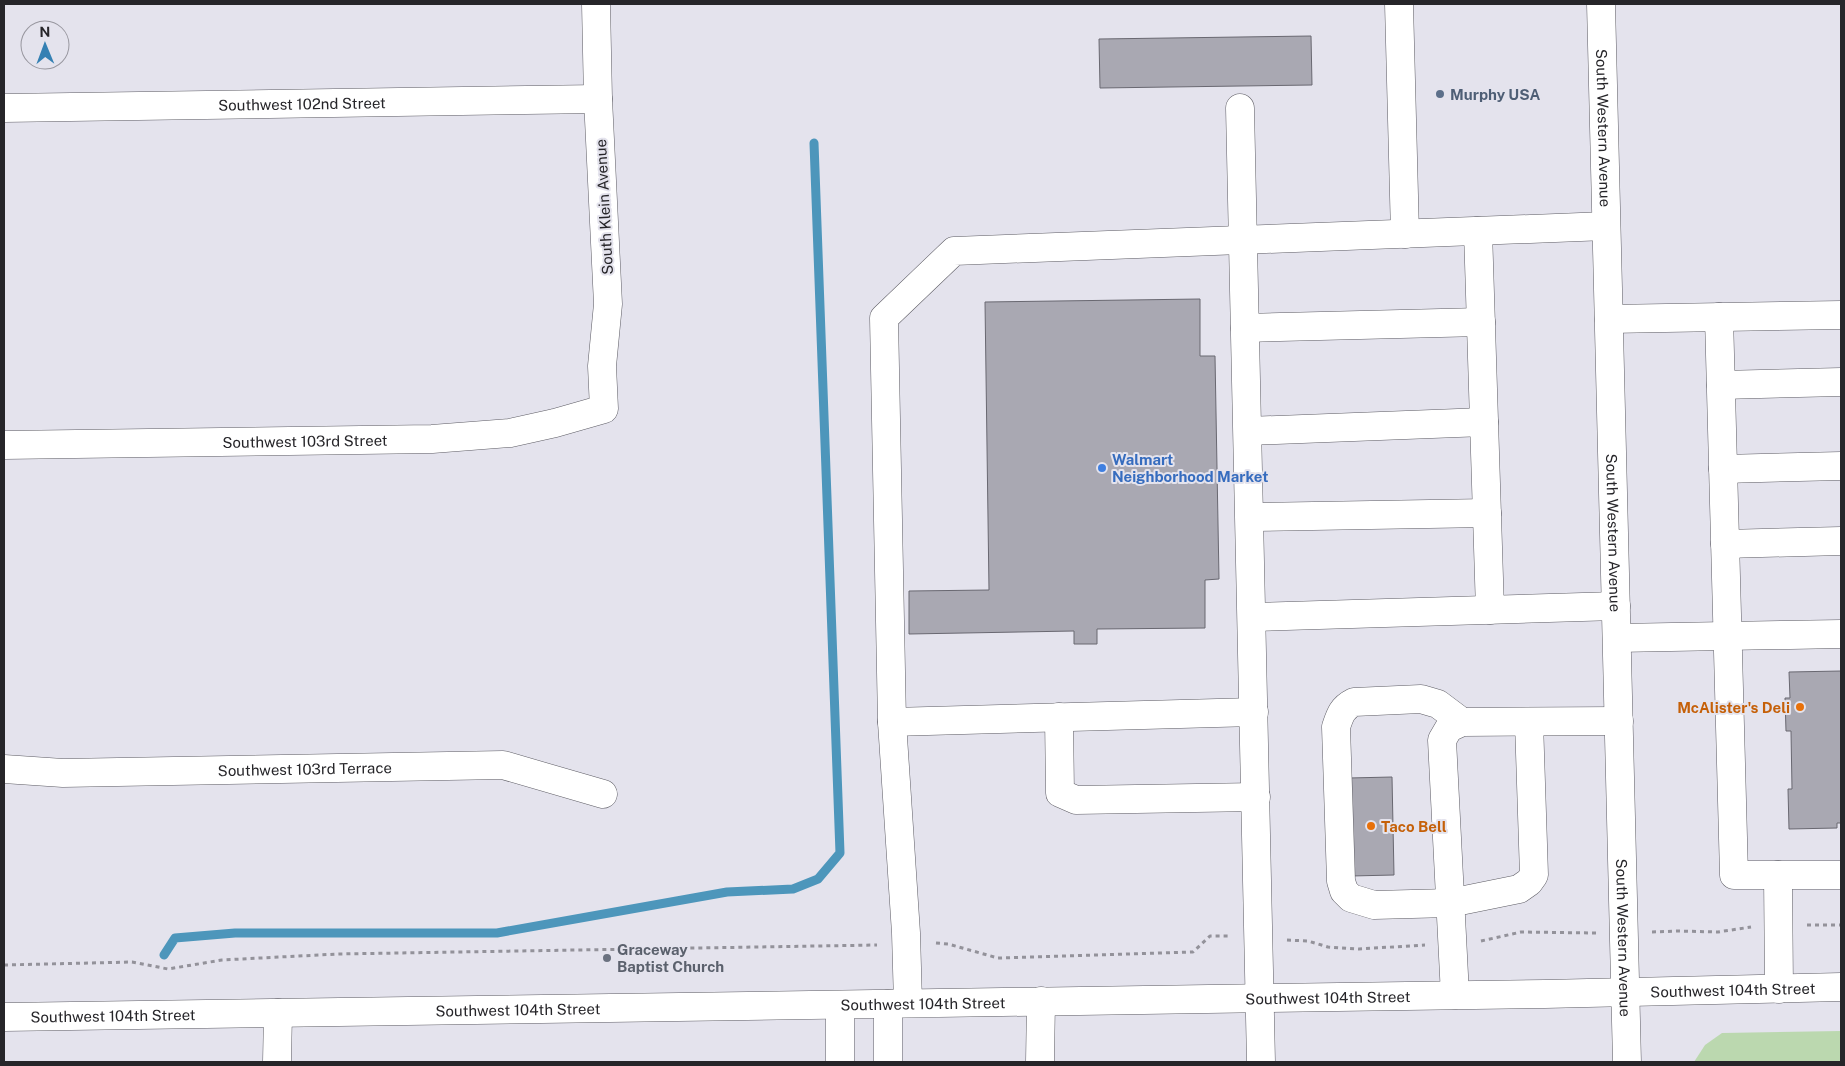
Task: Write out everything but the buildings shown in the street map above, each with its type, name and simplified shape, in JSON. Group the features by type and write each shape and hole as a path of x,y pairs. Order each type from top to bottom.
{"main road":[{"name":"South Klein Avenue","path":"596,4 598,99 608,304 602,366 604,409"},
{"path":"1405,234 1399,13 1419,4"},
{"name":"South Western Avenue","path":"1601,4 1627,1062"},
{"name":"Southwest 102nd Street","path":"4,108 598,99"},
{"path":"1240,108 1261,1062"},
{"path":"888,1062 898,1004 906,938 892,722 884,318 954,251 1606,226"},
{"path":"1478,231 1490,610"},
{"path":"1609,319 1841,315"},
{"path":"1719,317 1734,875 1841,875"},
{"path":"1245,328 1481,322"},
{"path":"1721,386 1841,382"},
{"name":"Southwest 103rd Street","path":"4,446 432,439 510,433 604,409"},
{"path":"1248,432 1484,422"},
{"path":"1723,469 1841,466"},
{"path":"1250,517 1487,513"},
{"path":"1725,544 1841,541"},
{"path":"1252,617 1616,606"},
{"path":"1617,638 1841,634"},
{"path":"1462,722 1438,704 1421,699 1354,702 1346,706 1340,714 1336,727 1341,881 1344,891 1351,898 1374,905 1450,903 1519,889 1528,882 1534,875 1529,722"},
{"path":"892,722 1254,712"},
{"path":"1059,718 1060,793 1076,800 1256,797"},
{"path":"1455,995 1442,740 1449,728 1462,722 1619,721"},
{"name":"Southwest 103rd Terrace","path":"4,770 63,773 503,765 603,794"},
{"path":"1778,876 1779,989"},
{"name":"Southwest 104th Street","path":"4,1017 1455,995 1841,987"},
{"path":"1040,1062 1041,1001"},
{"path":"840,1004 840,1062"},
{"path":"277,1062 278,1013"}],"green space":[{"path":"1841,1031 1841,1062 1694,1062 1705,1045 1722,1033"}],"waterway":[{"path":"164,955 175,938 235,933 497,933 727,892 793,889 818,879 840,853 814,143"}],"place":[{"name":"Murphy USA","path":"1440,94"},
{"name":"Walmart Neighborhood Market","path":"1102,468"},
{"name":"McAlister's Deli","path":"1800,707"},
{"name":"Taco Bell","path":"1371,826"},
{"name":"Graceway Baptist Church","path":"607,958"}]}
